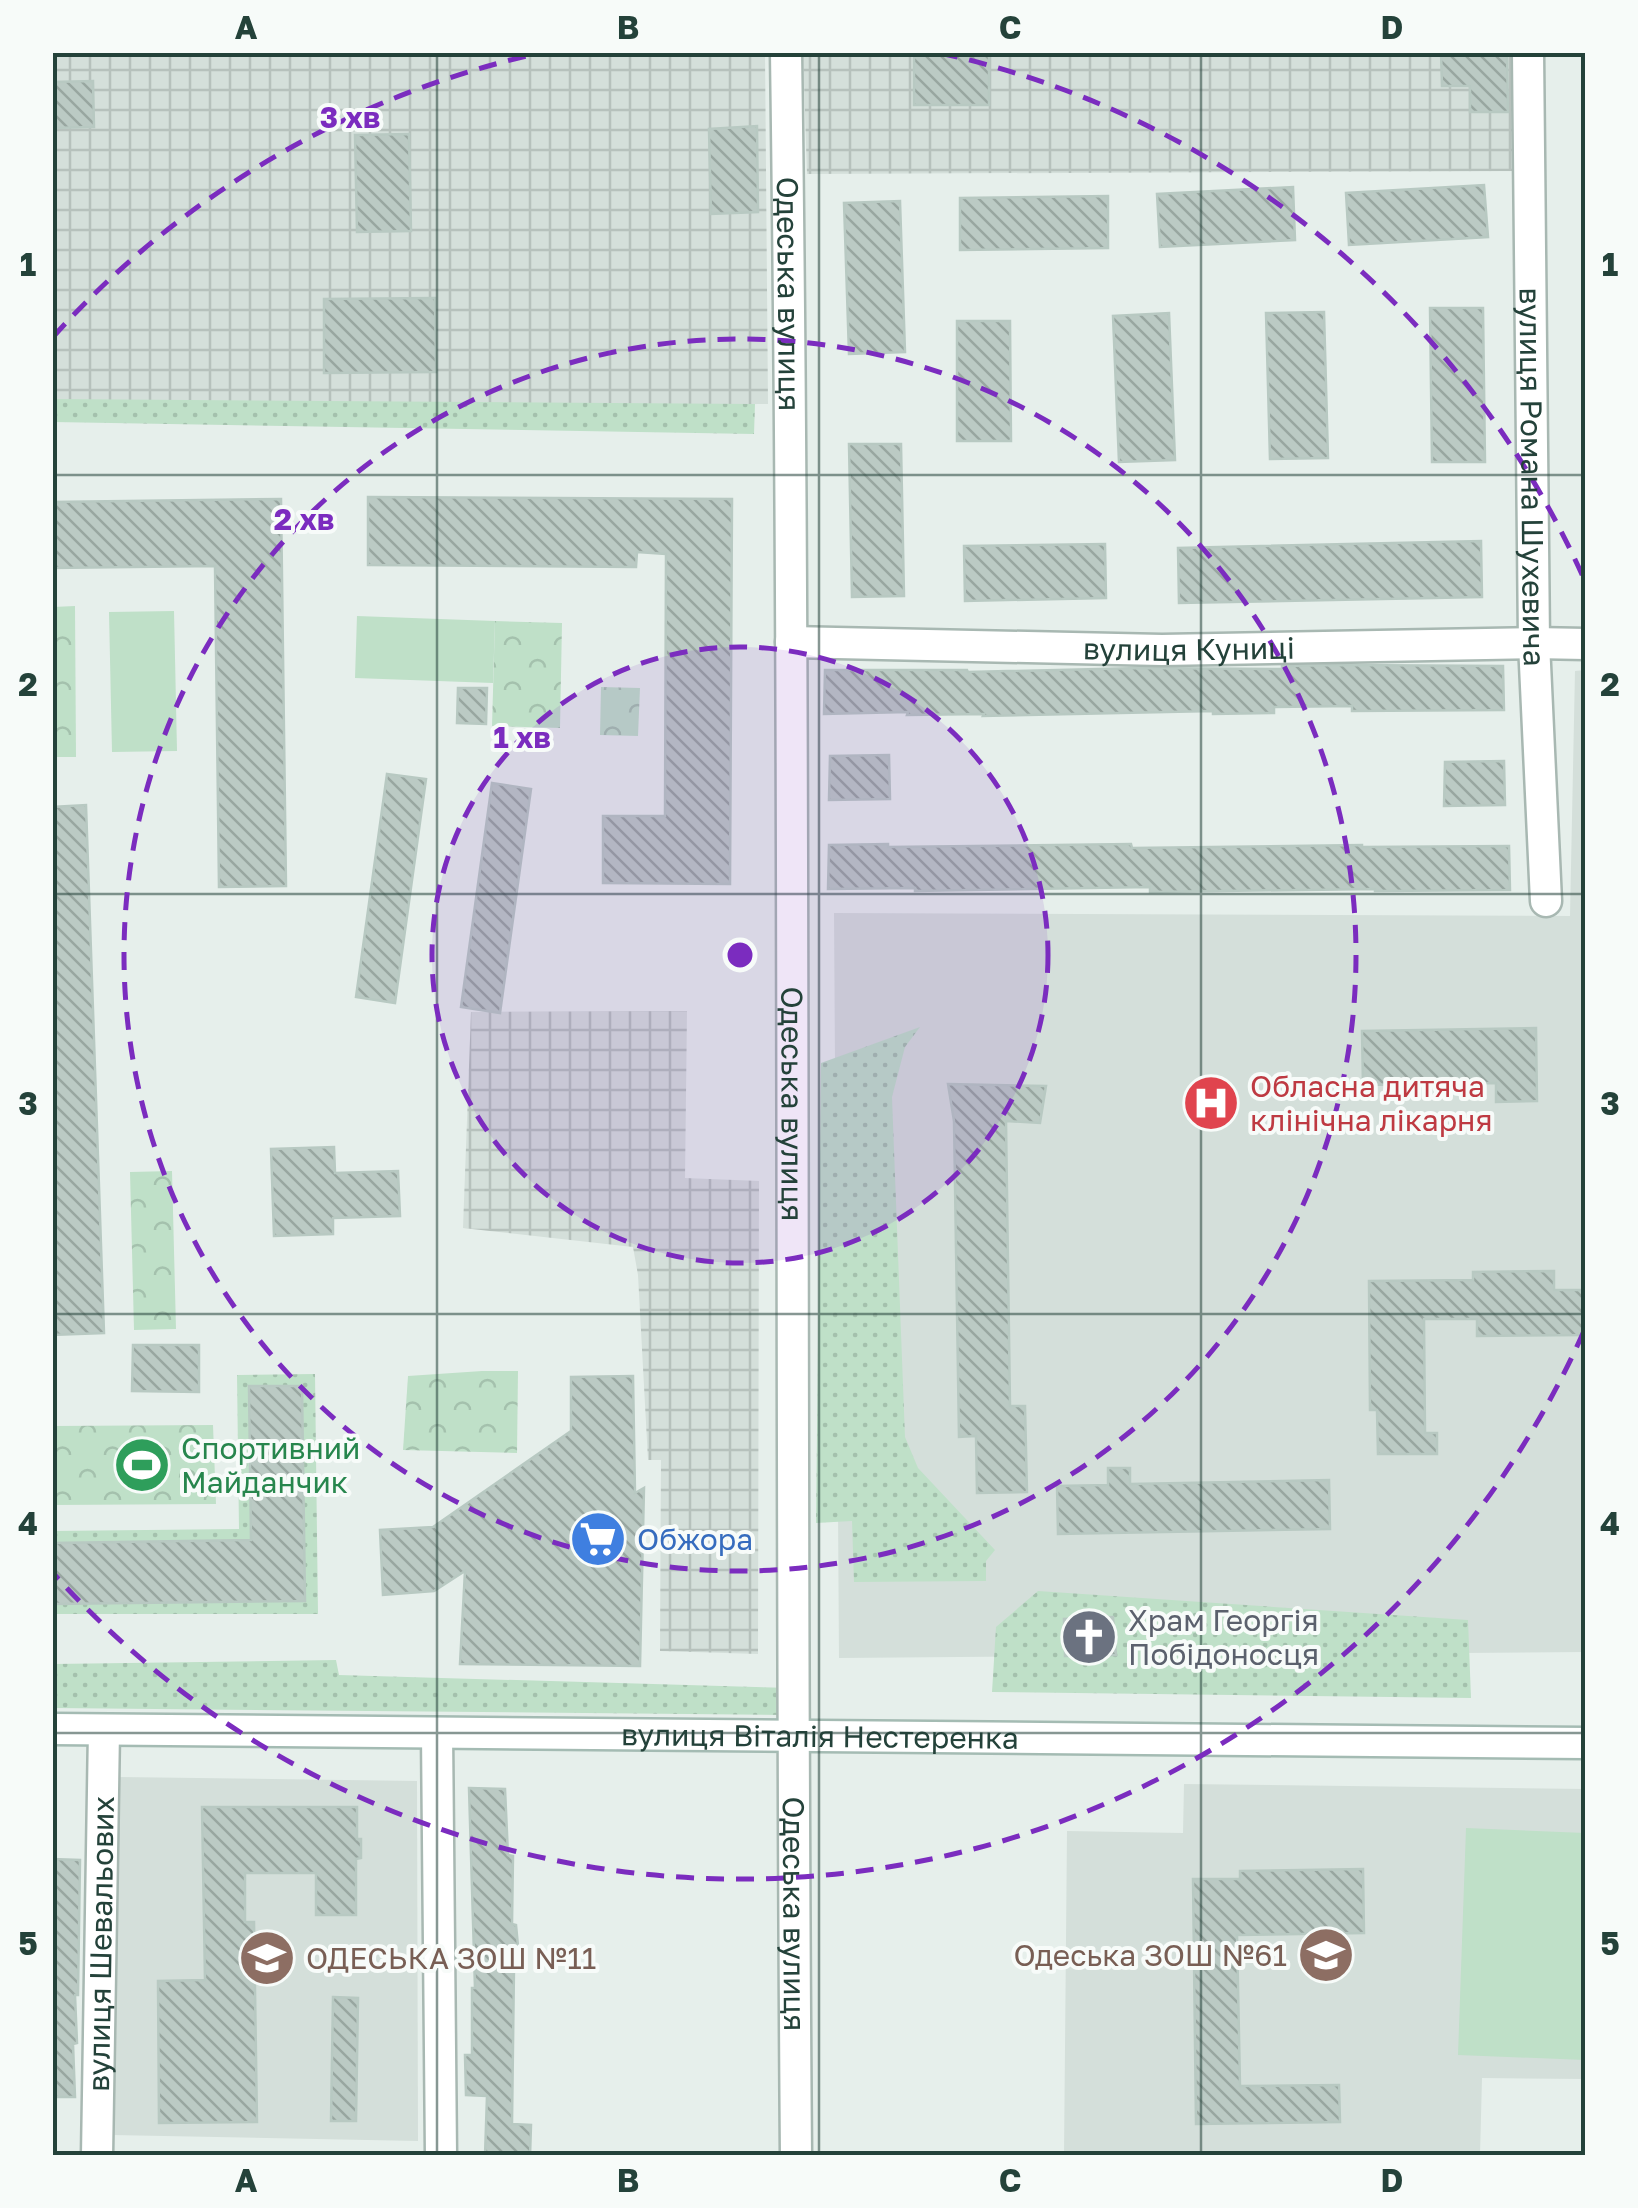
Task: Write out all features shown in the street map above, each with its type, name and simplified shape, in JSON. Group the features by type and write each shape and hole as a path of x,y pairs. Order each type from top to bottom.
{"street":[{"name":"Одеська вулиця","path":"786,52 791,416 796,2156"},
{"name":"вулиця Романа Шухевича","path":"1528,52 1534,642 1546,901"},
{"name":"вулиця Куниці","path":"791,642 1162,650 1586,644"},
{"name":"вулиця Віталія Нестеренка","path":"52,1729 1586,1744"},
{"name":"вулиця Шевальових","path":"97,2156 104,1730"},
{"path":"437,1733 441,2156"}],"shaded area":[{"path":"53,53 765,53 768,404 53,401"},
{"path":"803,53 1523,53 1524,171 807,174"},
{"name":"Обласна дитяча клінічна лікарня","path":"1585,670 1585,1652 839,1658 834,913 1570,916 1575,671"},
{"path":"687,1011 685,1178 759,1181 758,1654 660,1651 661,1460 648,1460 638,1275 633,1247 463,1228 471,1012"},
{"name":"ОДЕСЬКА ЗОШ №11","path":"119,1777 417,1781 418,2141 112,2135"},
{"name":"Одеська ЗОШ №61","path":"1184,1784 1585,1789 1585,2079 1482,2078 1480,2155 1064,2156 1067,1831 1183,1833"}],"green space":[{"path":"53,399 755,404 754,434 53,422"},
{"path":"75,606 76,757 53,757 53,607"},
{"path":"174,611 177,751 112,752 109,612"},
{"path":"357,616 495,621 493,683 355,678"},
{"path":"495,621 562,623 560,728 492,726"},
{"path":"601,687 640,688 638,736 600,735"},
{"path":"920,1027 905,1047 892,1097 905,1437 918,1468 995,1550 986,1561 986,1581 854,1582 852,1521 816,1523 821,1063"},
{"path":"172,1171 176,1329 134,1330 130,1172"},
{"path":"518,1371 517,1453 403,1450 408,1376"},
{"path":"315,1374 318,1614 53,1614 52,1604 305,1600 302,1386 249,1387 251,1540 53,1543 52,1531 239,1529 237,1375"},
{"path":"213,1425 216,1504 53,1505 53,1426"},
{"path":"1038,1591 1468,1620 1471,1698 992,1692 996,1627"},
{"path":"336,1660 339,1675 792,1688 785,1715 53,1708 53,1664"},
{"path":"1466,1828 1585,1833 1585,2060 1458,2055"}],"building":[{"path":"914,52 989,52 989,105 914,105"},
{"path":"1441,52 1507,52 1508,112 1470,112 1470,86 1442,86"},
{"path":"93,81 94,127 52,128 52,82"},
{"path":"757,126 758,212 711,214 709,129"},
{"path":"409,134 411,231 357,232 355,135"},
{"path":"1484,185 1488,237 1349,245 1346,193"},
{"path":"1293,187 1295,240 1160,247 1157,194"},
{"path":"1108,196 1108,248 960,250 960,198"},
{"path":"900,201 905,352 849,354 844,203"},
{"path":"435,298 436,372 324,373 324,299"},
{"path":"1430,308 1483,308 1485,462 1432,462"},
{"path":"1324,312 1328,458 1270,459 1266,313"},
{"path":"1169,313 1175,460 1119,462 1113,316"},
{"path":"957,321 1010,321 1011,441 957,441"},
{"path":"849,444 901,444 904,596 852,597"},
{"path":"368,497 732,499 730,884 603,883 603,816 665,816 666,554 637,552 636,567 368,565"},
{"path":"281,499 286,886 219,887 215,566 52,568 52,502"},
{"path":"1481,541 1482,597 1179,603 1178,548"},
{"path":"1105,544 1106,598 965,601 964,546"},
{"path":"1342,665 1503,666 1504,710 1352,711 1352,706 1274,707 1274,713 1213,714 824,714 825,670 1282,669"},
{"path":"458,688 487,688 486,724 457,723"},
{"path":"889,755 890,799 829,800 830,756"},
{"path":"1504,761 1505,805 1444,806 1445,762"},
{"path":"387,774 426,779 395,1003 356,997"},
{"path":"492,783 531,789 500,1013 461,1007"},
{"path":"86,805 104,1333 52,1335 52,807"},
{"path":"1131,844 1132,848 1509,846 1510,890 828,889 829,845"},
{"path":"1536,1028 1537,1101 1496,1102 1496,1083 1363,1085 1362,1031"},
{"path":"948,1084 1046,1086 1040,1123 1006,1121 1010,1406 1025,1406 1027,1492 977,1493 976,1436 959,1437 954,1121"},
{"path":"334,1147 335,1173 398,1171 400,1216 333,1218 333,1234 274,1236 271,1149"},
{"path":"1554,1271 1554,1290 1586,1290 1586,1335 1477,1336 1477,1319 1424,1319 1425,1433 1437,1433 1437,1454 1378,1454 1377,1410 1370,1410 1369,1281 1473,1280 1473,1272"},
{"path":"133,1345 199,1345 199,1392 132,1391"},
{"path":"633,1376 635,1493 644,1488 640,1666 460,1664 465,1571 434,1591 383,1595 380,1530 433,1527 571,1431 571,1377"},
{"path":"249,1386 302,1386 305,1601 52,1604 52,1543 251,1540"},
{"path":"1108,1468 1130,1468 1130,1484 1329,1480 1330,1529 1058,1534 1057,1486 1108,1485"},
{"name":"Храм Георгія Побідоносця","path":"1113,1617 1116,1655 1065,1656 1064,1619"},
{"path":"469,1788 505,1789 508,1855 513,1856 512,1924 516,1925 520,1967 514,1967 512,2124 531,2125 530,2156 485,2156 487,2096 466,2095 465,2055 472,2055 475,1988"},
{"path":"202,1807 357,1807 361,1858 356,1859 356,1915 316,1915 316,1873 245,1873 245,1922 254,1922 257,2122 159,2123 158,1981 205,1980"},
{"path":"52,1859 80,1860 77,2043 73,2044 75,2097 52,2097"},
{"path":"1363,1869 1364,1933 1237,1935 1240,2086 1339,2085 1340,2122 1196,2124 1193,1879 1240,1879 1240,1871"},
{"path":"333,1997 358,1998 356,2121 331,2121"}],"place":[{"name":"Обласна дитяча клінічна лікарня","path":"1211,1103"},
{"name":"Спортивний Майданчик","path":"142,1465"},
{"name":"Обжора","path":"598,1539"},
{"name":"Храм Георгія Побідоносця","path":"1089,1637"},
{"name":"Одеська ЗОШ №61","path":"1326,1955"},
{"name":"ОДЕСЬКА ЗОШ №11","path":"267,1958"}]}
